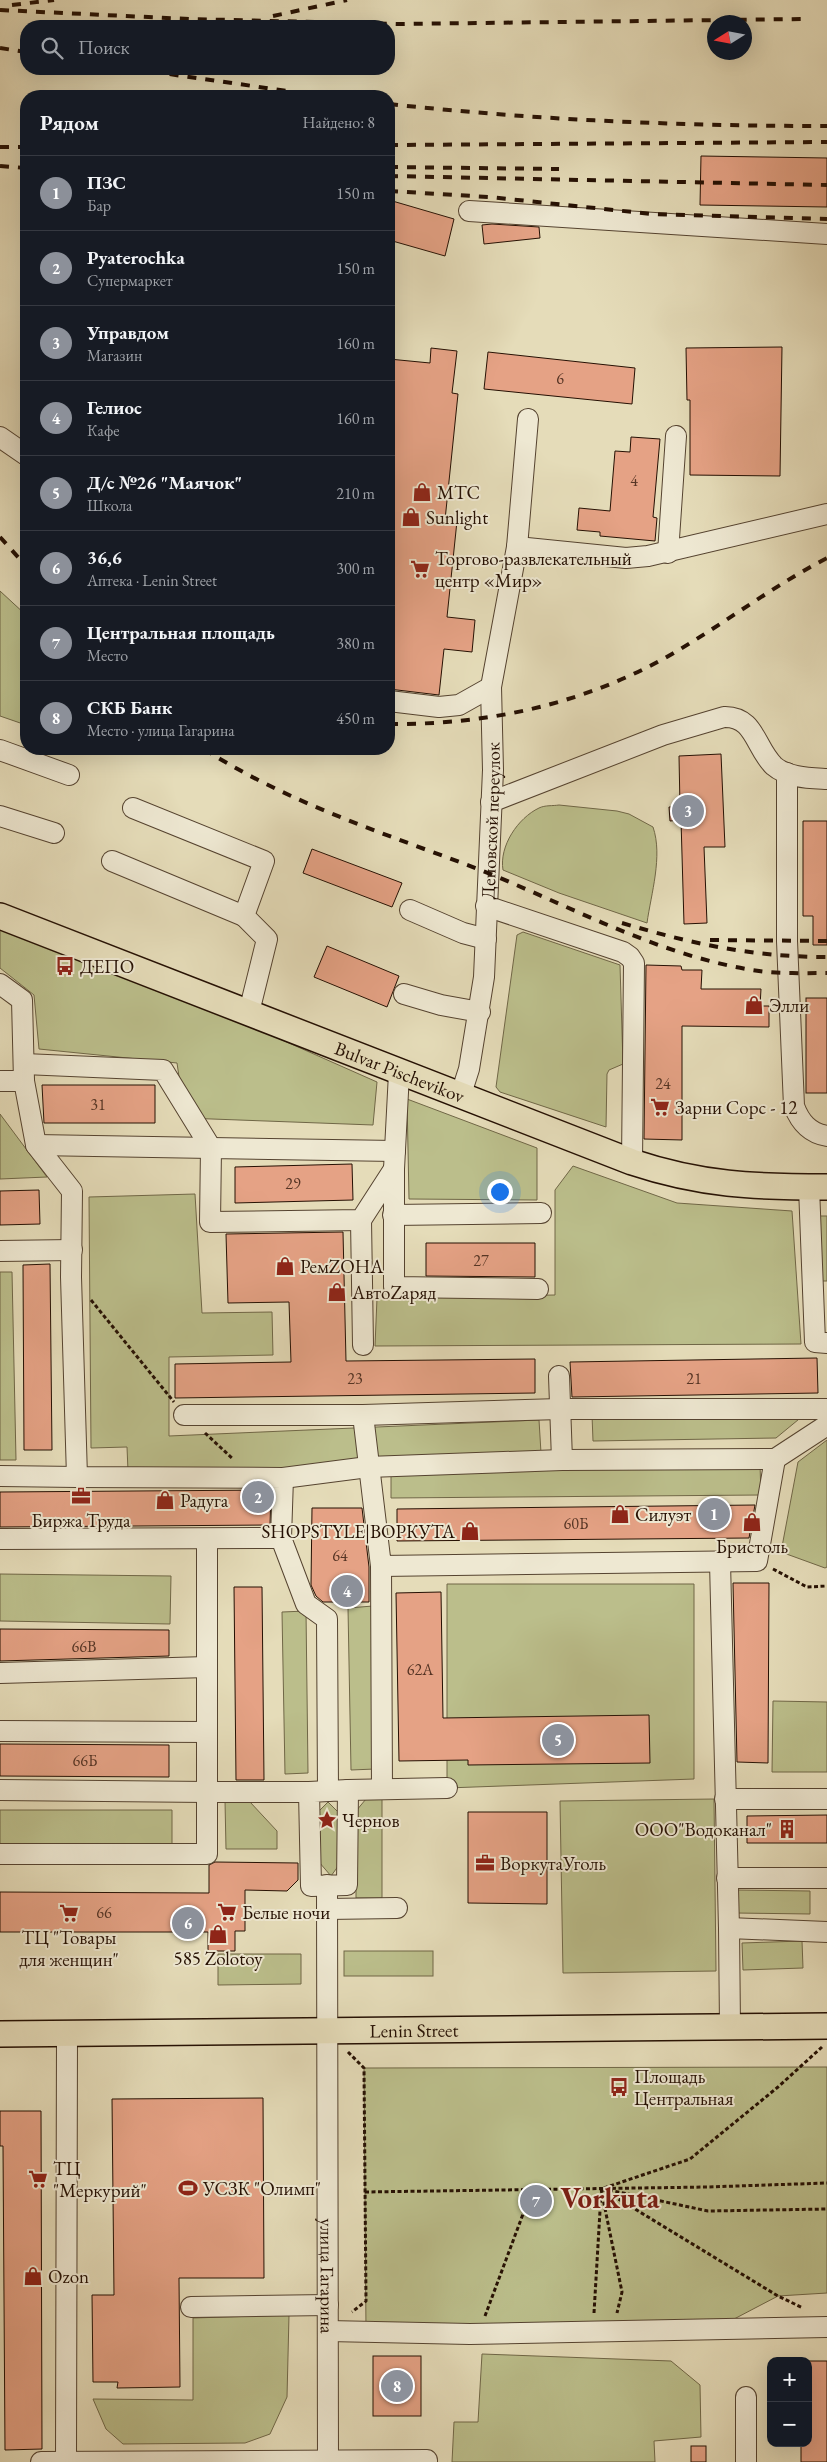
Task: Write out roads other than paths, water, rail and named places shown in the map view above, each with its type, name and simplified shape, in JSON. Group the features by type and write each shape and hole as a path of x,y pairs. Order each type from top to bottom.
{"main road":[{"name":"Bulvar Pischevikov","path":"0,916 632,1162 678,1177 719,1184 818,1187"},
{"name":"Lenin Street","path":"0,2034 827,2026"}],"street":[{"path":"468,211 827,234"},
{"name":"Деповской переулок","path":"460,1094 469,1069 480,1012 484,977 493,747 491,687 517,546 528,419"},
{"path":"668,553 676,436"},
{"path":"0,437 20,450"},
{"path":"517,546 626,558 668,553 827,514"},
{"path":"395,702 439,707 459,705 491,687"},
{"path":"491,802 663,736 724,717 733,717 750,727 767,758 775,767 787,773 827,779"},
{"path":"0,750 69,775"},
{"path":"787,773 787,941 794,1106 803,1125 818,1134 827,1136"},
{"path":"133,808 264,862 244,916"},
{"path":"0,816 54,833"},
{"path":"112,861 244,916 267,939 249,1012"},
{"path":"486,906 623,952 630,956 634,963 632,1162"},
{"path":"410,910 463,933 486,939"},
{"path":"0,984 22,1000 24,1072 36,1145 72,1191 71,1276 77,1477"},
{"path":"404,994 441,1005 480,1012"},
{"path":"0,1081 24,1072 163,1070 210,1148 210,1222 361,1220"},
{"path":"400,1073 394,1160 394,1287 538,1289"},
{"path":"36,1145 210,1148 394,1160"},
{"path":"363,1345 361,1220 394,1160"},
{"path":"818,1187 815,1342 827,1343"},
{"path":"393,1215 541,1214"},
{"path":"0,1251 72,1250"},
{"path":"559,1376 562,1460"},
{"path":"184,1415 363,1415 560,1409 827,1410"},
{"path":"363,1415 381,1566 382,1789"},
{"path":"0,1476 256,1479 283,1478 368,1467 562,1460 775,1459 827,1425"},
{"path":"381,1566 756,1561 775,1459"},
{"path":"283,1478 280,1538 306,1604 327,1619 311,1886 347,1885 348,1790"},
{"path":"0,1539 280,1538"},
{"path":"0,1854 207,1854 207,1539"},
{"path":"720,1562 730,2027"},
{"path":"0,1674 207,1668"},
{"path":"0,1731 207,1732"},
{"path":"0,1790 318,1792 447,1788"},
{"path":"725,1800 827,1799"},
{"path":"727,1878 827,1878"},
{"name":"улица Гагарина","path":"327,1886 328,2461"},
{"path":"327,1909 397,1908"},
{"path":"729,1928 827,1932"},
{"path":"66,2461 67,2033"},
{"path":"190,2306 328,2305"},
{"path":"328,2331 474,2334 827,2327"},
{"path":"746,2397 746,2462"},
{"path":"41,2462 427,2460 427,2462"}],"railway":[{"path":"12,5 54,0"},
{"path":"273,16 347,0"},
{"path":"0,10 231,20"},
{"path":"395,24 804,19"},
{"path":"0,48 20,51"},
{"path":"176,75 280,90"},
{"path":"395,105 444,110 608,121 717,125 827,126"},
{"path":"395,145 827,142"},
{"path":"0,147 20,147"},
{"path":"0,166 20,168"},
{"path":"395,167 559,169"},
{"path":"395,176 827,185"},
{"path":"395,191 489,197 652,214 827,219"},
{"path":"0,537 20,559"},
{"path":"395,724 463,721 499,715 535,708 605,686 672,654 787,580 827,558"},
{"path":"214,755 269,786 338,816 478,869 651,942 722,964 759,971 827,973"},
{"path":"622,923 723,948 773,955 827,957"},
{"path":"710,940 827,941"}],"place":[{"name":"МТС","path":"422,492"},
{"name":"Sunlight","path":"411,517"},
{"name":"Торгово-развлекательный центр «Мир»","path":"420,569"},
{"name":"Управдом","path":"688,811"},
{"name":"ДЕПО","path":"65,966"},
{"name":"Элли","path":"754,1005"},
{"name":"Зарни Сорс - 12","path":"660,1107"},
{"name":"РемZОНА","path":"285,1266"},
{"name":"АвтоZаряд","path":"337,1292"},
{"name":"Биржа Труда","path":"81,1496"},
{"name":"Pyaterochka","path":"258,1497"},
{"name":"Радуга","path":"165,1500"},
{"name":"Силуэт","path":"620,1514"},
{"name":"ПЗС","path":"714,1514"},
{"name":"Бристоль","path":"752,1522"},
{"name":"SHOPSTYLE|ВОРКУТА","path":"470,1531"},
{"name":"Гелиос","path":"347,1591"},
{"name":"Д/с №26 \"Маячок\"","path":"558,1740"},
{"name":"Чернов","path":"327,1820"},
{"name":"ООО\"Водоканал\"","path":"787,1829"},
{"name":"ВоркутаУголь","path":"485,1863"},
{"name":"Белые ночи","path":"227,1912"},
{"name":"ТЦ \"Товары для женщин\"","path":"69,1913"},
{"name":"36,6","path":"188,1923"},
{"name":"585 Zolotoy","path":"218,1934"},
{"name":"Площадь Центральная","path":"619,2087"},
{"name":"ТЦ \"Меркурий\"","path":"38,2179"},
{"name":"УСЗК \"Олимп\"","path":"188,2188"},
{"name":"Центральная площадь","path":"536,2201"},
{"name":"Ozon","path":"33,2276"},
{"name":"СКБ Банк","path":"397,2386"}],"district":[{"name":"Vorkuta","path":"610,2198"}]}
